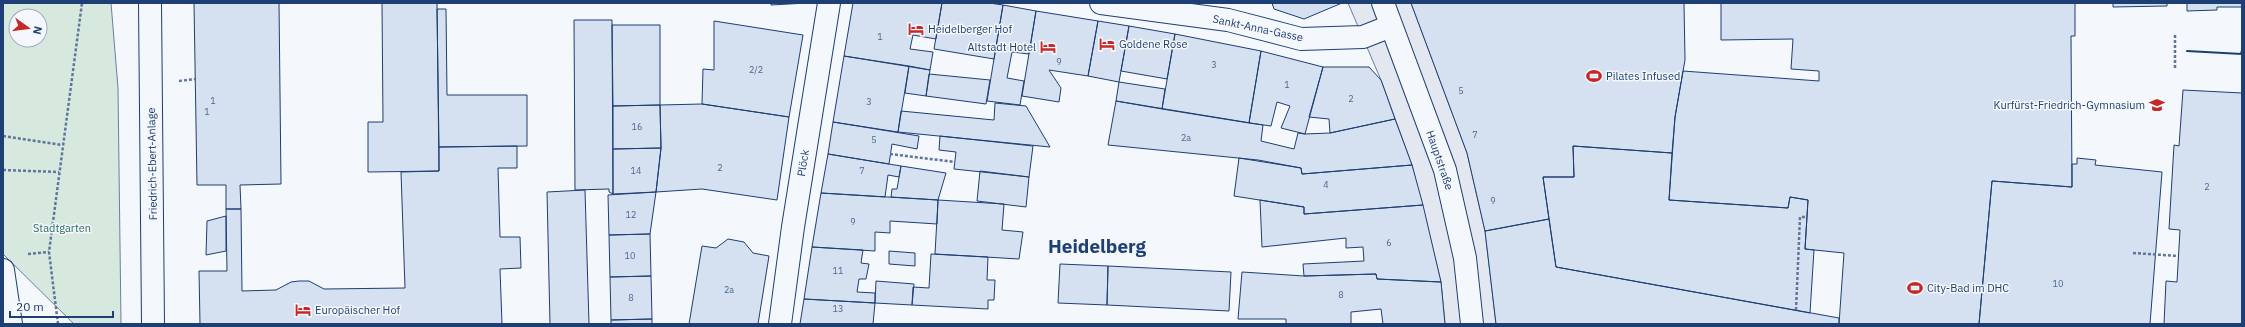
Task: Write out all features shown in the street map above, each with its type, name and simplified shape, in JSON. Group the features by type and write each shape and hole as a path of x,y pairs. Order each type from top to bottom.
{"street":[{"name":"Friedrich-Ebert-Anlage","path":"150,3 153,324"},
{"name":"Plöck","path":"780,324 793,227 829,3"},
{"name":"Sankt-Anna-Gasse","path":"1100,3 1228,20 1302,39 1363,37 1391,26"},
{"name":"Hauptstraße","path":"1383,3 1445,170 1465,258 1472,324"},
{"path":"3,270 11,324"}],"path":[{"path":"58,324 49,252 82,3"},
{"path":"2175,34 2175,68"},
{"path":"2240,54 2242,50"},
{"path":"3,136 62,146"},
{"path":"890,154 955,162"},
{"path":"3,170 59,172"},
{"path":"1796,310 1800,217 1806,217"},
{"path":"2133,253 2178,256"}],"green space":[{"name":"Stadtgarten","path":"3,3 111,3 118,88 121,324 74,324 3,254"}],"shaded area":[{"path":"1348,3 1411,3 1467,153 1485,231 1496,324 1445,324 1441,282 1412,165 1381,80"}],"building":[{"path":"194,3 279,3 281,184 240,185 241,209 226,209 226,185 197,185"},
{"path":"382,3 437,3 439,171 368,172 368,122 383,122"},
{"path":"771,3 807,3 771,5"},
{"path":"853,3 942,3 936,39 913,35 910,49 933,52 930,70 844,56"},
{"path":"942,3 989,3 1003,5 994,59 934,49"},
{"path":"1272,3 1342,3 1304,19 1274,9"},
{"path":"1411,3 1684,3 1685,60 1675,117 1672,153 1573,146 1574,177 1543,177 1549,219 1485,231 1467,153"},
{"path":"1721,3 2075,3 2075,36 2071,36 2072,187 1992,181 1979,324 1839,324 1844,253 1805,249 1808,200 1790,197 1788,208 1669,200 1675,117 1683,71 1819,81 1819,71 1791,69 1793,39 1721,40"},
{"path":"2113,3 2167,3 2167,6 2113,7"},
{"path":"2187,3 2242,3 2242,7 2217,7 2217,10 2187,11"},
{"path":"1003,5 1036,11 1029,54 1012,52 1007,78 1024,81 1020,105 987,101"},
{"path":"437,9 446,9 447,95 527,95 527,146 439,147"},
{"path":"1036,11 1098,21 1088,76 1049,70 1061,88 1059,102 1022,96"},
{"path":"574,20 612,20 613,194 609,192 609,189 575,190"},
{"path":"714,21 803,35 789,117 702,104 703,69 714,70"},
{"path":"1098,21 1129,26 1119,82 1088,76"},
{"path":"612,25 660,25 660,105 613,106"},
{"path":"1129,26 1175,34 1167,79 1121,71"},
{"path":"1175,34 1261,51 1249,123 1162,109"},
{"path":"1261,51 1323,67 1305,134 1281,128 1290,106 1277,102 1271,126 1249,123"},
{"path":"844,56 909,66 898,132 833,122"},
{"path":"909,66 930,70 926,96 905,93"},
{"path":"1323,67 1369,67 1381,80 1395,119 1330,133 1329,119 1309,117"},
{"path":"929,74 990,80 986,104 926,96"},
{"path":"1119,82 1165,89 1162,109 1116,101"},
{"path":"2183,90 2242,93 2242,324 2164,324 2166,281 2177,282 2180,230 2169,229 2174,145 2179,146"},
{"path":"1116,101 1263,125 1261,141 1294,149 1298,133 1330,133 1395,119 1412,165 1302,174 1301,168 1258,160 1108,145"},
{"path":"995,103 1026,106 1050,147 898,132 901,111 994,120"},
{"path":"702,104 789,117 777,200 702,189 656,192 661,148 660,105"},
{"path":"660,105 661,148 613,149 613,106"},
{"path":"833,122 919,136 917,149 892,144 889,164 828,154"},
{"path":"940,136 1033,146 1029,177 954,169 956,152 939,150"},
{"path":"517,146 517,168 498,168 500,237 520,237 521,268 500,269 502,324 200,324 199,271 227,271 226,209 241,209 242,291 276,290 291,282 299,281 309,281 324,289 405,288 401,172 439,171 439,147"},
{"path":"1573,146 1672,153 1669,200 1788,208 1790,197 1808,200 1805,249 1814,250 1810,313 1556,267 1543,177 1574,177"},
{"path":"661,148 656,192 613,194 613,149"},
{"path":"828,154 901,166 899,177 888,175 885,197 821,193"},
{"path":"1239,158 1301,168 1302,174 1412,165 1423,205 1304,214 1304,207 1234,196"},
{"path":"2077,158 2096,160 2095,165 2162,172 2150,324 1979,324 1992,181 2072,187 2072,164 2077,164"},
{"path":"901,166 946,173 938,200 891,197 892,189 897,189"},
{"path":"980,171 1029,177 1026,207 977,201"},
{"path":"585,190 589,324 550,324 547,192"},
{"path":"656,192 650,234 609,235 608,195"},
{"path":"821,193 938,200 937,224 890,221 890,233 875,232 875,251 812,247"},
{"path":"938,200 1004,204 1002,230 1023,232 1019,259 935,254"},
{"path":"1260,200 1304,207 1304,214 1423,205 1441,282 1377,279 1376,274 1304,276 1303,264 1364,261 1363,247 1346,248 1346,238 1262,247"},
{"path":"226,216 226,251 206,255 207,221"},
{"path":"1549,219 1556,267 1839,318 1839,324 1496,324 1485,231"},
{"path":"650,234 651,276 610,277 609,235"},
{"path":"728,239 744,242 753,253 769,256 758,324 689,324 702,246 716,248"},
{"path":"812,247 863,250 861,263 869,264 866,279 859,279 857,292 875,293 875,303 804,299"},
{"path":"889,251 915,253 915,266 889,264"},
{"path":"931,254 988,257 987,280 995,280 994,300 988,300 988,309 912,305 913,287 929,288"},
{"path":"1060,264 1108,266 1107,305 1058,303"},
{"path":"1108,266 1231,272 1229,311 1107,305"},
{"path":"1242,272 1304,276 1376,274 1377,279 1441,282 1445,324 1383,324 1381,309 1351,312 1351,324 1286,324 1286,319 1238,319"},
{"path":"651,276 652,319 611,320 610,277"},
{"path":"876,281 914,284 912,305 875,303"},
{"path":"804,299 875,303 873,324 800,324"},
{"path":"652,319 652,324 611,324 611,320"}],"wall":[{"path":"2187,51 2242,54"}],"place":[{"name":"Heidelberger Hof","path":"916,29"},
{"name":"Goldene Rose","path":"1107,44"},
{"name":"Altstadt Hotel","path":"1048,47"},
{"name":"Pilates Infused","path":"1594,76"},
{"name":"Kurfürst-Friedrich-Gymnasium","path":"2157,105"},
{"name":"City-Bad im DHC","path":"1915,288"},
{"name":"Europäischer Hof","path":"303,310"}],"district":[{"name":"Heidelberg","path":"1097,246"}]}
